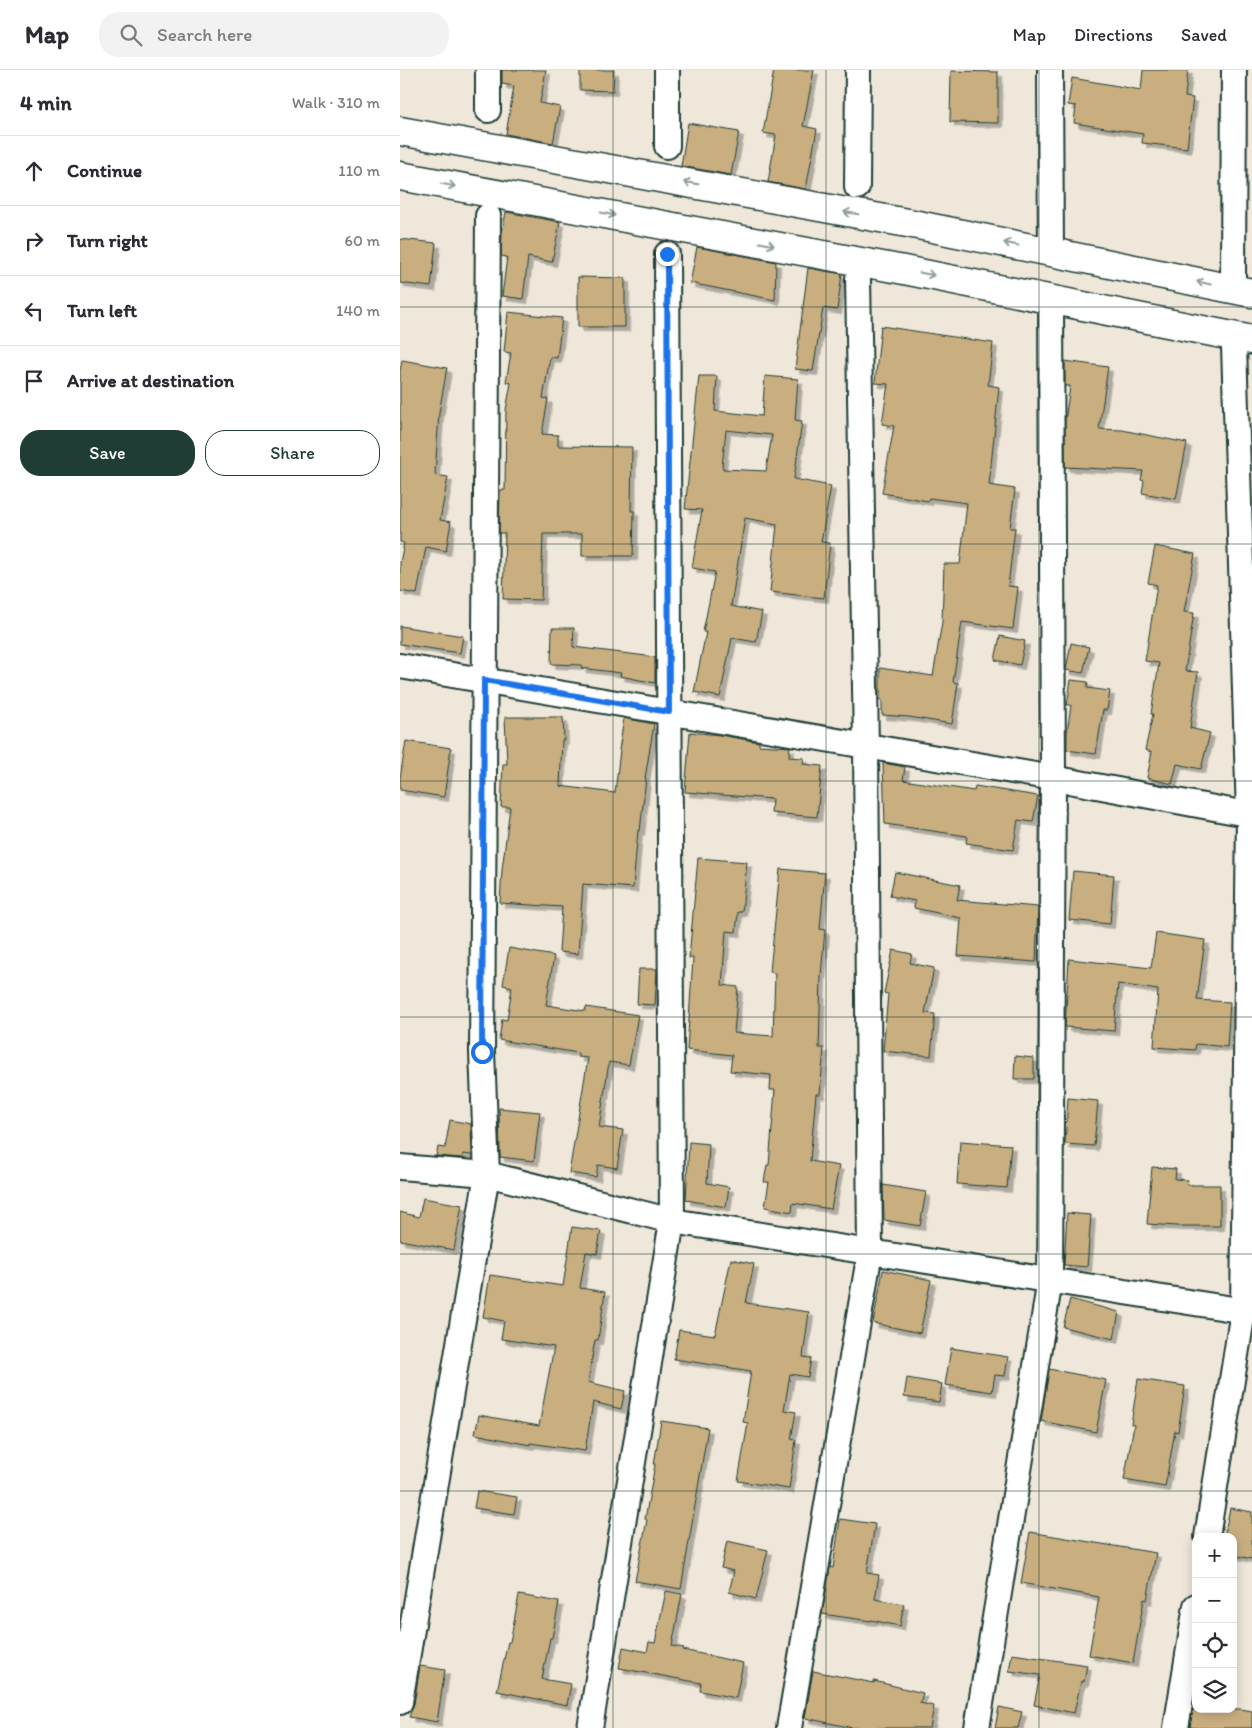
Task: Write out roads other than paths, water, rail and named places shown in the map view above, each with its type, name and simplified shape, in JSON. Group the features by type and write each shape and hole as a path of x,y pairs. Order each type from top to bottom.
{"main road":[{"path":"401,136 893,221 1050,253 1243,285"},
{"path":"400,176 1051,299 1243,343"}],"street":[{"path":"488,70 488,110"},
{"path":"667,70 667,146"},
{"path":"857,187 858,70"},
{"path":"1050,70 1050,253"},
{"path":"1234,70 1243,285"},
{"path":"400,1702 487,1174 482,1052 488,216"},
{"path":"590,1728 672,1221 667,254"},
{"path":"789,1728 870,1252 866,746 858,278"},
{"path":"977,1728 1050,1280 1053,778 1051,299"},
{"path":"1208,1533 1248,1312 1251,815 1243,343"},
{"path":"400,666 1053,778 1251,815"},
{"path":"400,1167 487,1174 672,1221 1248,1312"},
{"path":"1176,1728 1193,1623"}]}
